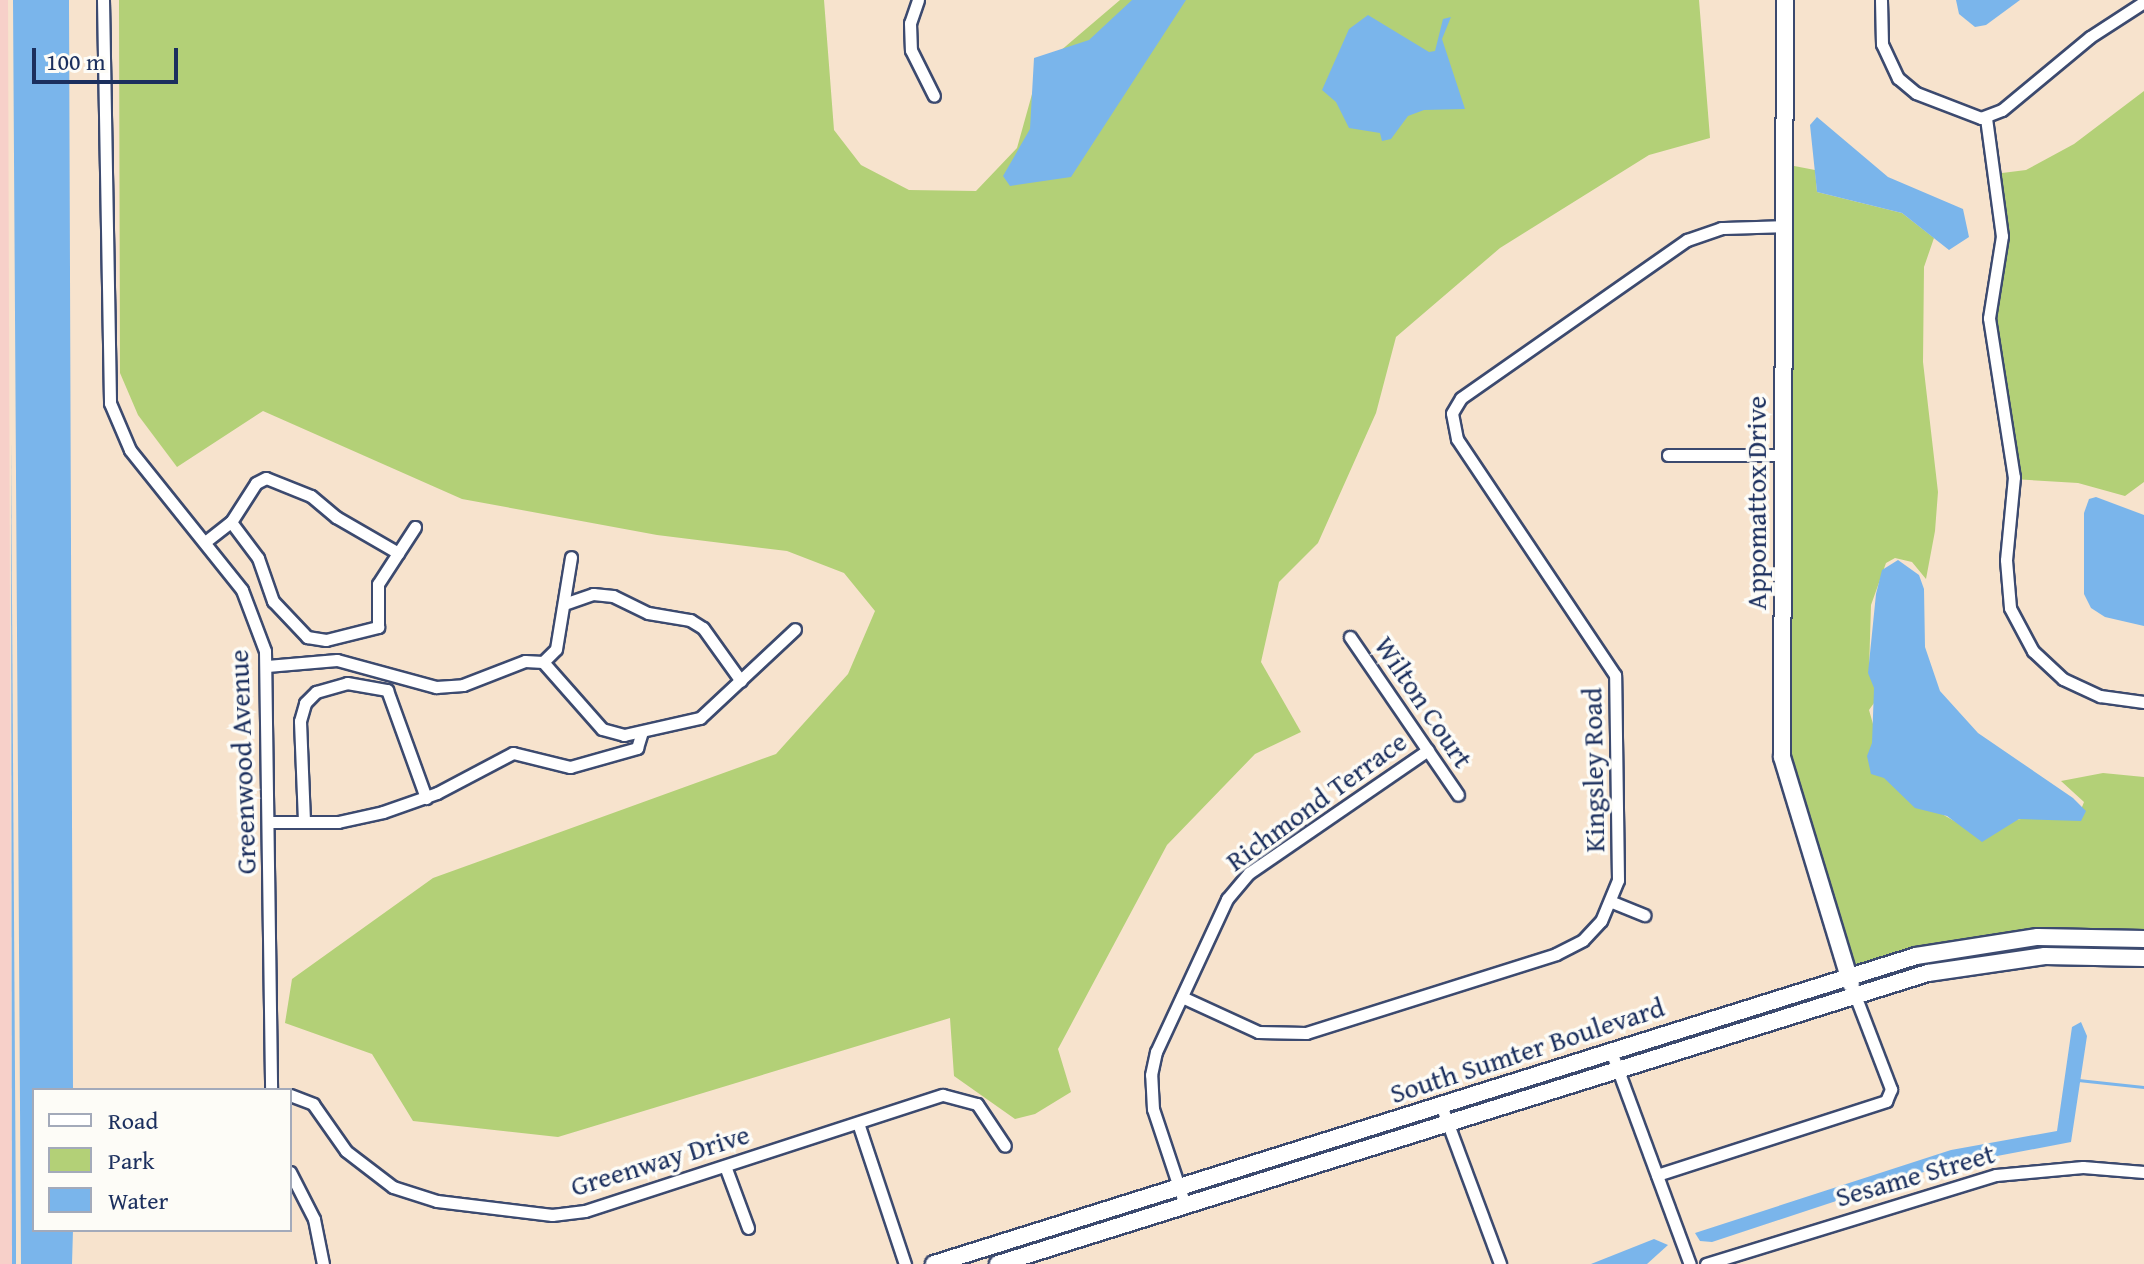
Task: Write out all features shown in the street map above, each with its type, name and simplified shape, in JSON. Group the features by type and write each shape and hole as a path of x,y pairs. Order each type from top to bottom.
{"main road":[{"name":"Appomattox Drive","path":"1785,0 1782,757 1855,995"},
{"name":"South Sumter Boulevard","path":"934,1264 1916,956 1992,942 2057,936 2144,939"},
{"name":"South Sumter Boulevard","path":"998,1264 1855,995 1992,961 2066,955 2144,958"}],"street":[{"name":"Greenwood Avenue","path":"103,0 110,403 130,450 205,542 248,602 267,666 271,1088"},
{"path":"918,0 910,23 911,50 934,96"},
{"path":"1881,0 1882,44 1898,78 1916,93 1986,118 2002,110 2090,37 2144,2"},
{"path":"1986,118 2002,236 1989,318 2014,477 2006,560 2010,608 2033,651 2063,679 2100,696 2144,702"},
{"name":"Kingsley Road","path":"1182,997 1258,1032 1306,1033 1565,950 1589,934 1612,902 1618,869 1615,675 1457,439 1452,413 1461,398 1687,240 1721,228 1783,226"},
{"path":"1668,455 1782,455"},
{"path":"205,542 231,522 256,483 273,478 311,496 336,517 398,553"},
{"path":"231,522 258,558 278,607 307,637 338,639 378,627 378,584 415,527"},
{"path":"543,662 556,649 571,557"},
{"path":"564,604 593,594 613,596 648,613 690,620 703,628 741,681"},
{"path":"267,666 337,660 436,687 463,685 525,661 543,662 602,729 619,735 680,727 700,718 795,629"},
{"name":"Wilton Court","path":"1350,637 1458,795"},
{"path":"337,660 338,639"},
{"path":"358,685 359,664"},
{"path":"304,821 300,721 305,703 316,692 358,685 387,690 426,798"},
{"path":"269,822 338,822 426,798 513,753 570,767 637,748 642,732"},
{"name":"Richmond Terrace","path":"1185,1205 1150,1084 1156,1052 1240,881 1428,750"},
{"path":"1612,902 1645,915"},
{"path":"1657,1175 1886,1101 1891,1089 1855,995"},
{"path":"1611,1051 1690,1264"},
{"name":"Greenway Drive","path":"292,1096 318,1109 346,1151 378,1178 437,1201 570,1215 953,1095 983,1110 1005,1146"},
{"path":"1441,1105 1500,1264"},
{"path":"858,1123 905,1264"},
{"path":"725,1166 748,1228"},
{"name":"Sesame Street","path":"1706,1264 1996,1175 2083,1167 2144,1172"},
{"path":"292,1176 314,1219 323,1264"}],"shaded area":[{"path":"0,0 8,0 12,1264 0,1264"}],"green space":[{"path":"119,0 824,0 834,130 861,165 909,190 976,191 1017,148 1039,69 1120,0 1699,0 1710,138 1649,155 1500,248 1396,337 1376,413 1318,543 1279,582 1261,662 1301,732 1255,754 1167,845 1058,1049 1071,1092 1035,1114 1015,1119 954,1076 950,1018 558,1137 413,1121 372,1054 285,1023 292,979 433,878 776,754 848,674 875,611 844,573 787,551 657,535 462,499 263,411 177,467 138,415 120,373"},
{"path":"2144,91 2144,482 2125,496 2078,483 2012,479 1991,327 2002,248 1994,174 2026,170 2074,144"},
{"path":"1789,165 1815,170 1817,192 1902,213 1934,238 1924,267 1923,362 1938,492 1935,531 1926,579 1912,562 1895,558 1886,563 1871,605 1869,671 1879,696 1869,710 1877,738 1942,814 1977,834 2004,821 2080,812 2084,802 2061,781 2103,773 2144,777 2144,934 1977,938 1852,970 1788,756"}],"water":[{"path":"13,0 69,0 73,1088 32,1088 32,1232 73,1232 72,1264 21,1264"},
{"path":"1132,0 1186,0 1071,177 1010,186 1003,176 1030,129 1034,58 1089,40"},
{"path":"1956,0 2020,0 1986,25 1975,27 1959,14"},
{"path":"1368,15 1429,52 1435,51 1443,19 1451,17 1442,39 1465,109 1424,110 1408,116 1391,139 1382,141 1380,133 1349,128 1336,102 1322,90 1349,29"},
{"path":"1817,117 1888,177 1963,209 1969,237 1949,250 1902,213 1817,192 1810,125"},
{"path":"11,440 16,1233 16,1264 12,1264"},
{"path":"2096,497 2144,515 2144,626 2105,617 2091,608 2084,594 2084,513 2089,499"},
{"path":"1898,560 1919,575 1924,589 1925,647 1940,691 1978,733 2073,798 2086,811 2081,821 2019,819 1982,842 1947,816 1915,808 1884,778 1871,774 1867,756 1872,743 1874,688 1868,673 1876,594 1882,570"},
{"path":"2081,1022 2087,1036 2071,1142 1939,1167 1712,1242 1700,1241 1695,1233 1951,1150 2057,1131 2072,1027"},
{"path":"1654,1239 1668,1245 1647,1264 1591,1264"}],"waterway":[{"path":"2078,1080 2144,1087"}]}
